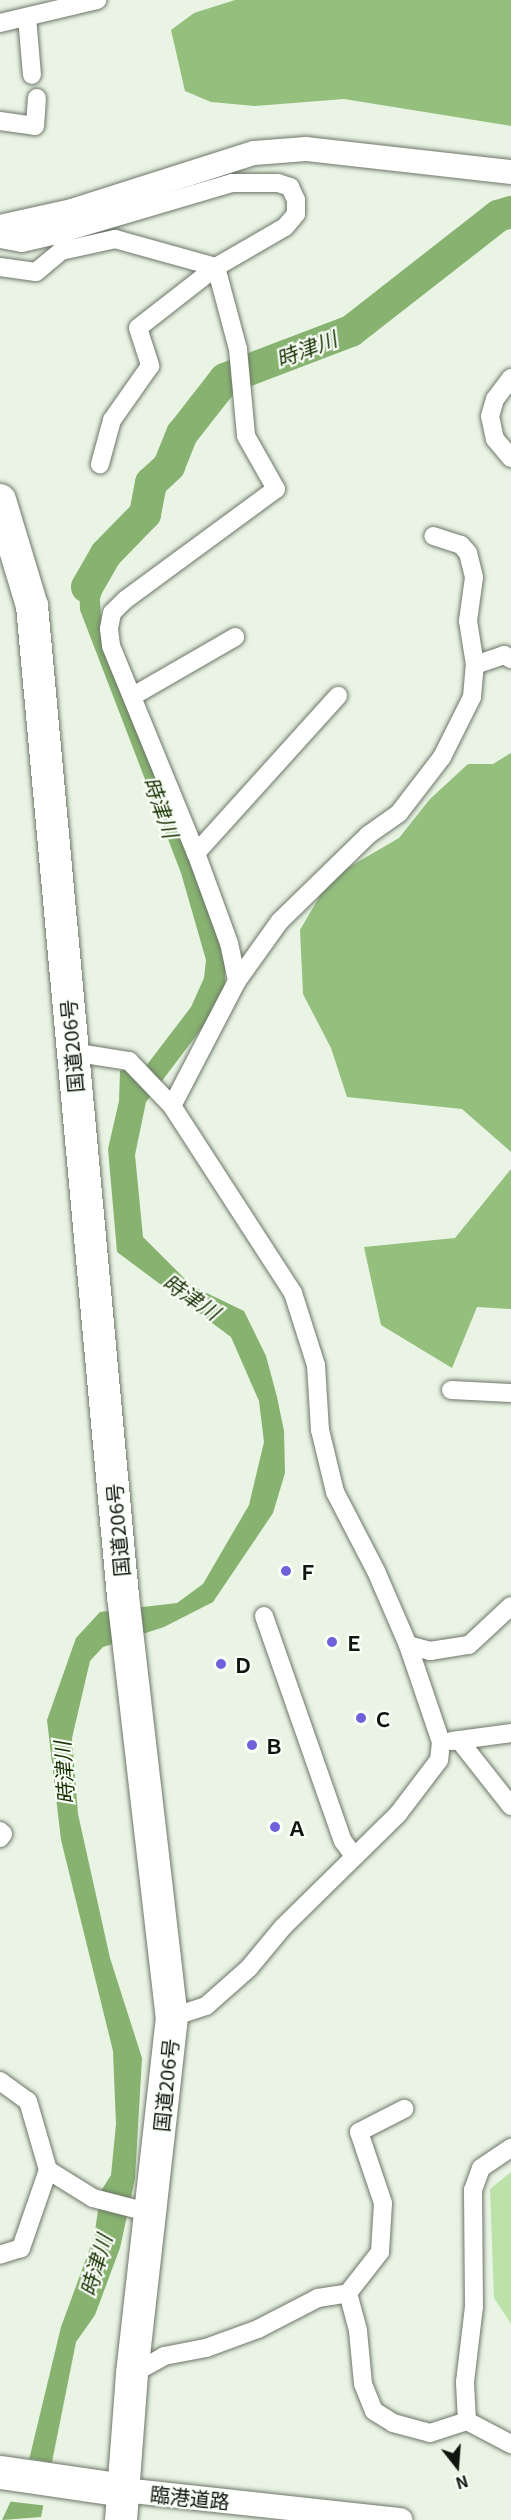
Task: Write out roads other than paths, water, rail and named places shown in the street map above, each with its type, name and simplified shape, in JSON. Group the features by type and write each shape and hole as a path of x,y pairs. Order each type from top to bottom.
{"highway":[{"name":"国道206号","path":"0,500 32,606 123,1596 172,2017 143,2211 122,2505"},
{"path":"3,2479 57,2486 122,2505"}],"street":[{"path":"0,23 97,0"},
{"path":"27,17 32,75"},
{"path":"0,122 35,126 37,98"},
{"path":"0,227 72,211 254,153 306,149 511,171"},
{"path":"0,239 22,243 52,236 232,183 260,180 290,187 296,200 296,214 285,227 216,267 138,328 150,366 112,420 100,464"},
{"path":"0,267 36,272 61,251 115,239 216,267"},
{"path":"216,267 238,350 246,436 276,489 112,613 111,646 196,854 229,943 237,981"},
{"path":"511,378 495,399 490,416 495,439 511,458"},
{"path":"172,1106 237,981 280,921 368,835 399,813 442,757 472,697 475,665 468,621 474,577 468,553 461,545 433,536"},
{"path":"133,696 235,637"},
{"path":"475,665 504,655 511,659"},
{"path":"196,854 338,696"},
{"path":"72,1052 129,1061 172,1106 293,1293 316,1365 320,1431 335,1492 376,1571 450,1741 511,1806"},
{"path":"451,1390 511,1393"},
{"path":"408,1645 430,1651 470,1646 511,1606"},
{"path":"264,1616 343,1841 353,1855"},
{"path":"450,1741 511,1733"},
{"path":"172,2017 206,2006 249,1968 353,1855 398,1814 439,1760 450,1741"},
{"path":"0,1831 3,1834 0,1838"},
{"path":"0,2081 28,2102 48,2170 21,2248 0,2255"},
{"path":"132,2374 164,2356 206,2348 258,2329 318,2298 348,2293 380,2252 383,2203 359,2132 404,2109"},
{"path":"467,2421 465,2382 474,2306 473,2190 481,2168 511,2148"},
{"path":"48,2170 93,2198 143,2211"},
{"path":"348,2293 358,2331 363,2384 374,2412 393,2423 430,2433 467,2421 511,2444"},
{"name":"臨港道路","path":"122,2505 400,2520"}],"water":[{"name":"時津川","path":"106,549 113,555 100,599 102,636 194,869 225,960 225,986 218,1007 146,1102 135,1155 143,1237 192,1286 244,1311 266,1356 277,1397 284,1431 285,1473 273,1513 213,1602 164,1627 103,1647 90,1661 72,1738 78,1814 110,1958 142,2058 135,2179 120,2248 95,2315 76,2342 41,2517 2,2520 28,2464 61,2327 94,2237 101,2191 111,2175 116,2124 113,2051 61,1840 47,1720 76,1638 100,1612 177,1603 203,1584 249,1505 264,1442 259,1401 231,1337 117,1252 108,1149 119,1101 120,1071 146,1066 191,1007 204,978 206,960 181,873 80,610 79,574"}],"waterway":[{"name":"時津川","path":"87,587 106,554 145,514 151,483 169,466 182,434 225,379 351,331 498,216 511,212"}],"place":[{"name":"Ｆ","path":"286,1571"},
{"name":"Ｅ","path":"332,1642"},
{"name":"Ｄ","path":"221,1664"},
{"name":"Ｃ","path":"361,1718"},
{"name":"Ｂ","path":"252,1745"},
{"name":"Ａ","path":"275,1827"}]}
